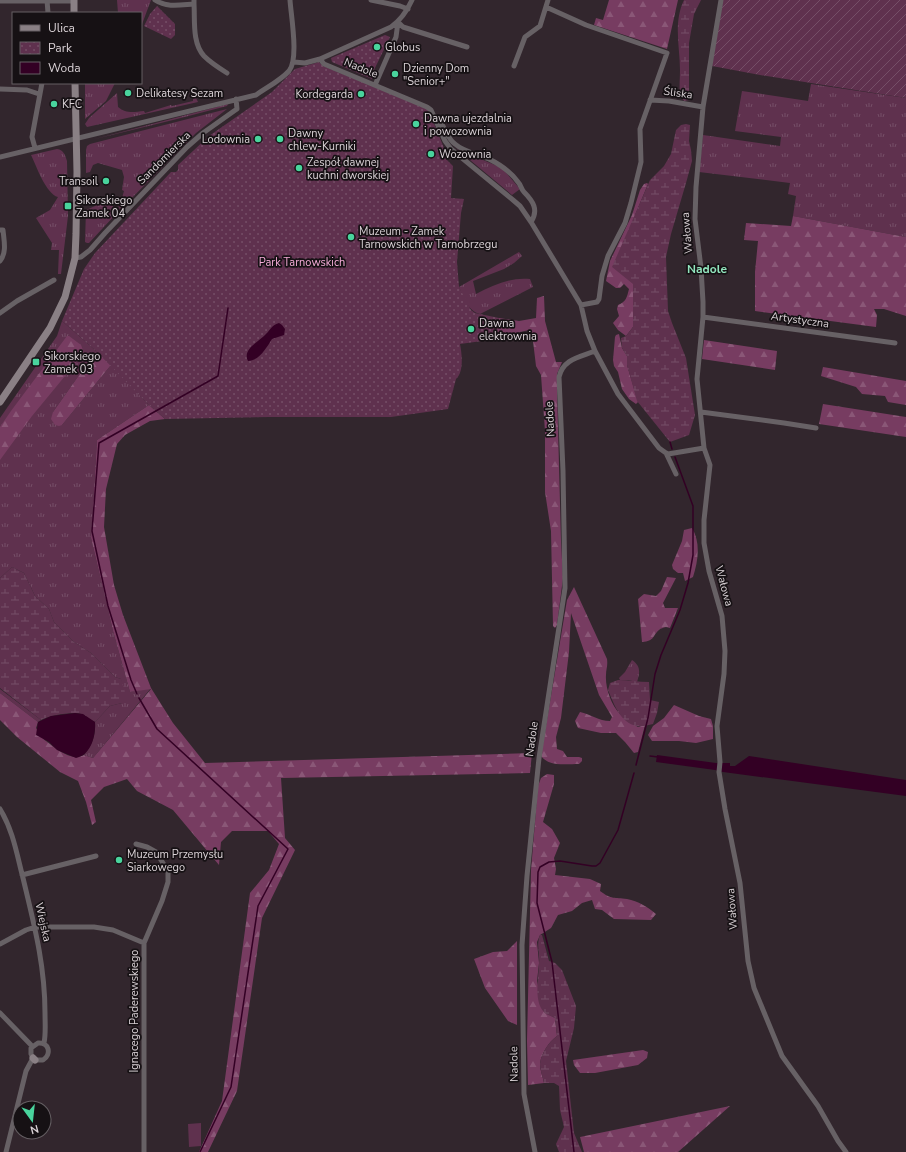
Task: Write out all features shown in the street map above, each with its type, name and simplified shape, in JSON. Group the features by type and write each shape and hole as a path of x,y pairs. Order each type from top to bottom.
{"street":[{"path":"47,0 48,12"},
{"path":"0,1 74,0 74,12"},
{"path":"154,0 167,6 194,2 196,38 199,48 208,59 227,73"},
{"path":"0,157 256,95 283,77 289,71 294,62 291,0"},
{"path":"371,0 408,9"},
{"path":"294,62 301,64 320,59 391,27 398,22 408,9 412,0"},
{"path":"514,66 525,37 540,26 548,0"},
{"name":"Wałowa","path":"721,0 703,107 695,211 695,228 702,284 703,317 697,379 704,448 710,465 704,520 704,543 709,571 722,616 725,651 724,674 717,726 720,762 719,772 740,883 748,961 754,988 782,1056 825,1117 838,1141 846,1152"},
{"path":"546,7 586,25 667,53 640,129 641,162 637,181 625,223 608,256 602,276 599,299 597,302 580,305"},
{"path":"398,22 403,27 467,47"},
{"path":"375,85 396,37 398,22"},
{"name":"Nadole","path":"320,59 324,64 427,106 435,117 445,141 451,149 516,203 531,222 580,305 587,331 595,351 618,394 659,448 666,453 676,474"},
{"path":"35,148 32,137 42,84"},
{"path":"0,402 50,328 65,297 75,258 75,84"},
{"path":"0,89 27,90 39,94"},
{"name":"Sandomierska","path":"75,258 84,256 120,217 198,138 234,111 236,109 236,100"},
{"name":"Śliska","path":"650,100 703,107"},
{"path":"435,117 440,120 448,137 454,144 463,150 497,164 519,182 521,189 532,200 535,208 534,216 531,222"},
{"path":"0,230 4,230 5,251 4,256 0,261"},
{"path":"0,313 17,301 54,280"},
{"name":"Artystyczna","path":"703,317 895,343"},
{"name":"Nadole","path":"535,1152 524,1094 522,945 538,765 565,588 563,471 559,377 563,366 567,362 595,351"},
{"path":"701,412 784,422 816,428"},
{"path":"666,453 680,453 704,448"},
{"name":"Wiejska","path":"0,809 10,828 35,927 45,994 44,1043"},
{"name":"Ignacego Paderewskiego","path":"136,844 147,847 156,852 168,871 168,882 165,894 144,943 144,1152"},
{"path":"22,875 96,856"},
{"path":"0,944 35,927 94,926 114,930 144,943"},
{"path":"0,1013 32,1046"},
{"path":"38,1043 44,1043 48,1048 48,1057 43,1060 34,1059 30,1051 32,1046 38,1043"},
{"path":"6,1152 26,1071 34,1059"}],"green space":[{"path":"117,0 151,0 142,24 142,12 118,12"},
{"path":"609,0 678,0 667,49 594,25 596,18 603,20"},
{"path":"684,0 701,0 694,14 689,43 689,100 684,101 680,95 678,26"},
{"path":"723,0 906,0 906,98 712,66"},
{"path":"157,6 175,24 175,35 171,39 144,26 150,14"},
{"path":"385,35 390,37 374,70 375,72 372,79 332,62 331,58"},
{"path":"350,55 362,60 357,71 345,66"},
{"name":"Park Tarnowskich","path":"319,62 323,66 428,109 444,148 442,155 453,166 451,198 464,199 461,213 457,262 459,287 471,310 475,313 499,318 497,339 460,344 462,358 461,367 459,376 456,379 448,409 391,417 165,419 149,405 96,351 62,321 84,269 95,253 171,172 176,172 178,170 178,165 209,136 272,92 295,69"},
{"path":"85,84 114,84 106,101 85,119"},
{"path":"811,84 906,98 906,237 793,216 796,196 788,194 790,183 699,172 703,135 780,146 781,137 735,131 742,91 808,101"},
{"path":"117,93 118,107 124,111 130,112 144,111 145,113 171,105 193,101 193,96 198,102 87,127 85,124 89,118"},
{"path":"228,104 227,106 95,139"},
{"path":"227,109 196,133 120,210 117,202 120,204 124,201 122,198 124,191 122,190 124,177 122,170 98,163 93,165 90,172 86,173 86,150 87,146 90,144"},
{"path":"681,125 690,125 689,141 692,161 666,257 668,311 686,358 695,415 689,435 670,442 637,401 627,365 627,356 622,348 621,338 626,336 633,327 633,284 612,267 650,180 664,166 671,154 676,130"},
{"path":"452,145 457,149 502,168 520,189 512,195"},
{"path":"57,149 63,152 67,161 68,216 61,274 58,274 59,250 51,250 52,243 36,218 50,210 58,197 49,191 31,155"},
{"path":"644,184 648,184 635,215 633,327 626,336 618,330 613,323 619,316 617,309 618,305 626,299 629,289 624,284 620,288 616,288 606,281 610,261 632,215 640,190"},
{"path":"104,201 107,205 110,205 111,202 116,214 89,243 87,243 85,242 86,210 105,203"},
{"path":"793,216 906,237 906,316 884,309 874,309 877,315 876,327 755,311 755,272 758,241 744,240 746,223 791,226"},
{"path":"519,252 522,256 514,263 504,269 473,281 476,294 509,280 516,279 530,279 533,287 480,314 472,310 467,304 459,287"},
{"path":"544,296 545,321 556,362 562,362 557,374 557,390 563,578 557,625 555,628 553,626 551,531 545,492 545,431 541,375 536,366 533,341 529,330 497,339 499,318 519,321 536,318 537,298"},
{"path":"62,321 96,351 53,412 62,425 111,365 149,405 97,440 91,538 113,631 130,692 151,688 93,758 84,755 93,740 95,722 110,706 122,703 121,679 115,677 91,653 74,642 54,622 49,609 35,596 24,573 12,567 0,578 0,418 57,336"},
{"path":"619,334 622,348 627,356 627,365 638,402 636,404 629,399 622,389 618,372 614,366 613,360 615,337"},
{"path":"67,336 81,345 84,353 32,416 0,460 0,427"},
{"path":"704,340 777,351 775,370 702,359"},
{"path":"96,351 111,365 62,425 55,425 51,419 53,412"},
{"path":"823,367 906,381 906,405 888,402 885,396 862,394 856,387 821,376"},
{"path":"823,404 906,417 906,437 819,424"},
{"path":"149,405 165,419 150,421 125,435 117,444 106,489 104,527 114,585 123,615 151,688 173,723 205,763 532,753 530,773 281,778 285,838 295,850 262,918 237,1091 208,1152 199,1152 222,1101 250,893 269,870 279,844 268,831 232,831 221,842 219,865 173,810 137,791 127,779 104,787 91,800 96,822 92,825 86,802 78,781 60,772 17,737 0,720 0,693 38,722 36,728 43,739 54,747 74,757 84,755 93,758 151,689 130,692 113,631 91,538 97,440"},
{"path":"692,528 697,540 698,552 693,577 685,581 683,573 678,573 673,569 672,565 682,541 684,530"},
{"path":"12,567 24,573 35,596 49,609 54,622 74,642 91,653 115,677 121,679 126,696 122,703 110,706 95,722 77,713 61,714 41,720 0,688 0,578"},
{"path":"667,577 676,578 663,603 665,608 678,608 670,628 666,627 661,629 649,641 642,642 638,599 644,594 656,596 661,591"},
{"path":"574,587 607,659 606,685 614,706 624,718 638,727 645,725 638,752 634,753 616,733 601,733 578,728 575,721 580,712 606,721 610,721 612,717 599,695 571,613 569,652 561,718 556,737 557,749 563,751 567,757 579,757 582,758 582,761 579,764 558,764 544,760 541,756 567,600"},
{"path":"632,660 635,662 639,670 637,682 620,680 619,678 625,672"},
{"path":"618,680 649,682 650,700 659,702 653,724 637,726 631,724 618,712 608,690 610,683"},
{"path":"0,689 41,720 38,722 0,693"},
{"path":"674,705 699,716 711,719 713,726 713,739 696,743 679,741 652,741 648,735 653,726 664,718"},
{"path":"547,774 554,775 554,784 543,822 552,829 560,843 554,858 556,869 555,875 590,879 601,884 600,891 607,896 635,901 656,914 651,920 614,919 602,910 595,909 592,900 582,903 572,911 558,915 551,928 540,935 537,942 539,963 537,981 544,1012 555,1018 557,1036 551,1041 542,1056 540,1066 544,1083 528,1085 527,1041 531,870 538,786 541,778"},
{"path":"540,935 542,935 549,961 555,963 562,970 576,1006 574,1028 566,1061 574,1133 582,1152 559,1152 556,1144 564,1127 560,1110 559,1086 554,1083 544,1083 540,1069 544,1052 551,1041 557,1036 555,1018 545,1013 539,1002 537,988 539,959 538,946"},
{"path":"517,941 517,1025 508,1021 485,988 474,959 493,952 507,951"},
{"path":"643,1050 648,1052 647,1058 638,1065 595,1073 580,1073 574,1065 573,1060"},
{"path":"730,1106 678,1152 584,1152 580,1137"},
{"path":"201,1123 201,1146 189,1147 188,1124"}],"water":[{"path":"279,323 285,329 284,335 272,339 256,359 248,361 247,353 249,350 272,327"},
{"path":"75,713 83,714 95,722 95,733 92,744 85,753 76,758 57,750 49,742 36,735 38,722 51,716"},
{"path":"657,755 716,763 730,763 730,766 735,766 749,756 906,780 906,796 656,762"}],"waterway":[{"path":"137,694 131,680 108,606 92,531 99,443 218,376 228,308"},
{"path":"670,442 672,449"},
{"path":"636,765 648,718 655,674 661,655 680,610 688,583 693,555 693,506 675,457"},
{"path":"139,698 157,729 288,849 258,906 231,1087 200,1152"},
{"path":"650,756 658,757"},
{"path":"574,1152 552,962 537,903 538,872 540,867 549,862 560,861 592,866 596,866 600,863 618,830 634,773"}],"place":[{"name":"Globus","path":"377,47"},
{"name":"Dzienny Dom \"Senior+\"","path":"395,74"},
{"name":"Delikatesy Sezam","path":"128,93"},
{"name":"Kordegarda","path":"361,94"},
{"name":"KFC","path":"54,104"},
{"name":"Dawna ujezdalnia i powozownia","path":"416,124"},
{"name":"Lodownia","path":"258,139"},
{"name":"Dawny chlew-Kurniki","path":"280,139"},
{"name":"Wozownia","path":"431,154"},
{"name":"Zespół dawnej kuchni dworskiej","path":"299,168"},
{"name":"Transoil","path":"106,181"},
{"name":"Sikorskiego Zamek 04","path":"68,206"},
{"name":"Muzeum - Zamek Tarnowskich w Tarnobrzegu","path":"351,237"},
{"name":"Dawna elektrownia","path":"471,329"},
{"name":"Sikorskiego Zamek 03","path":"36,362"},
{"name":"Muzeum Przemysłu Siarkowego","path":"119,860"}],"district":[{"name":"Nadole","path":"707,269"}]}
